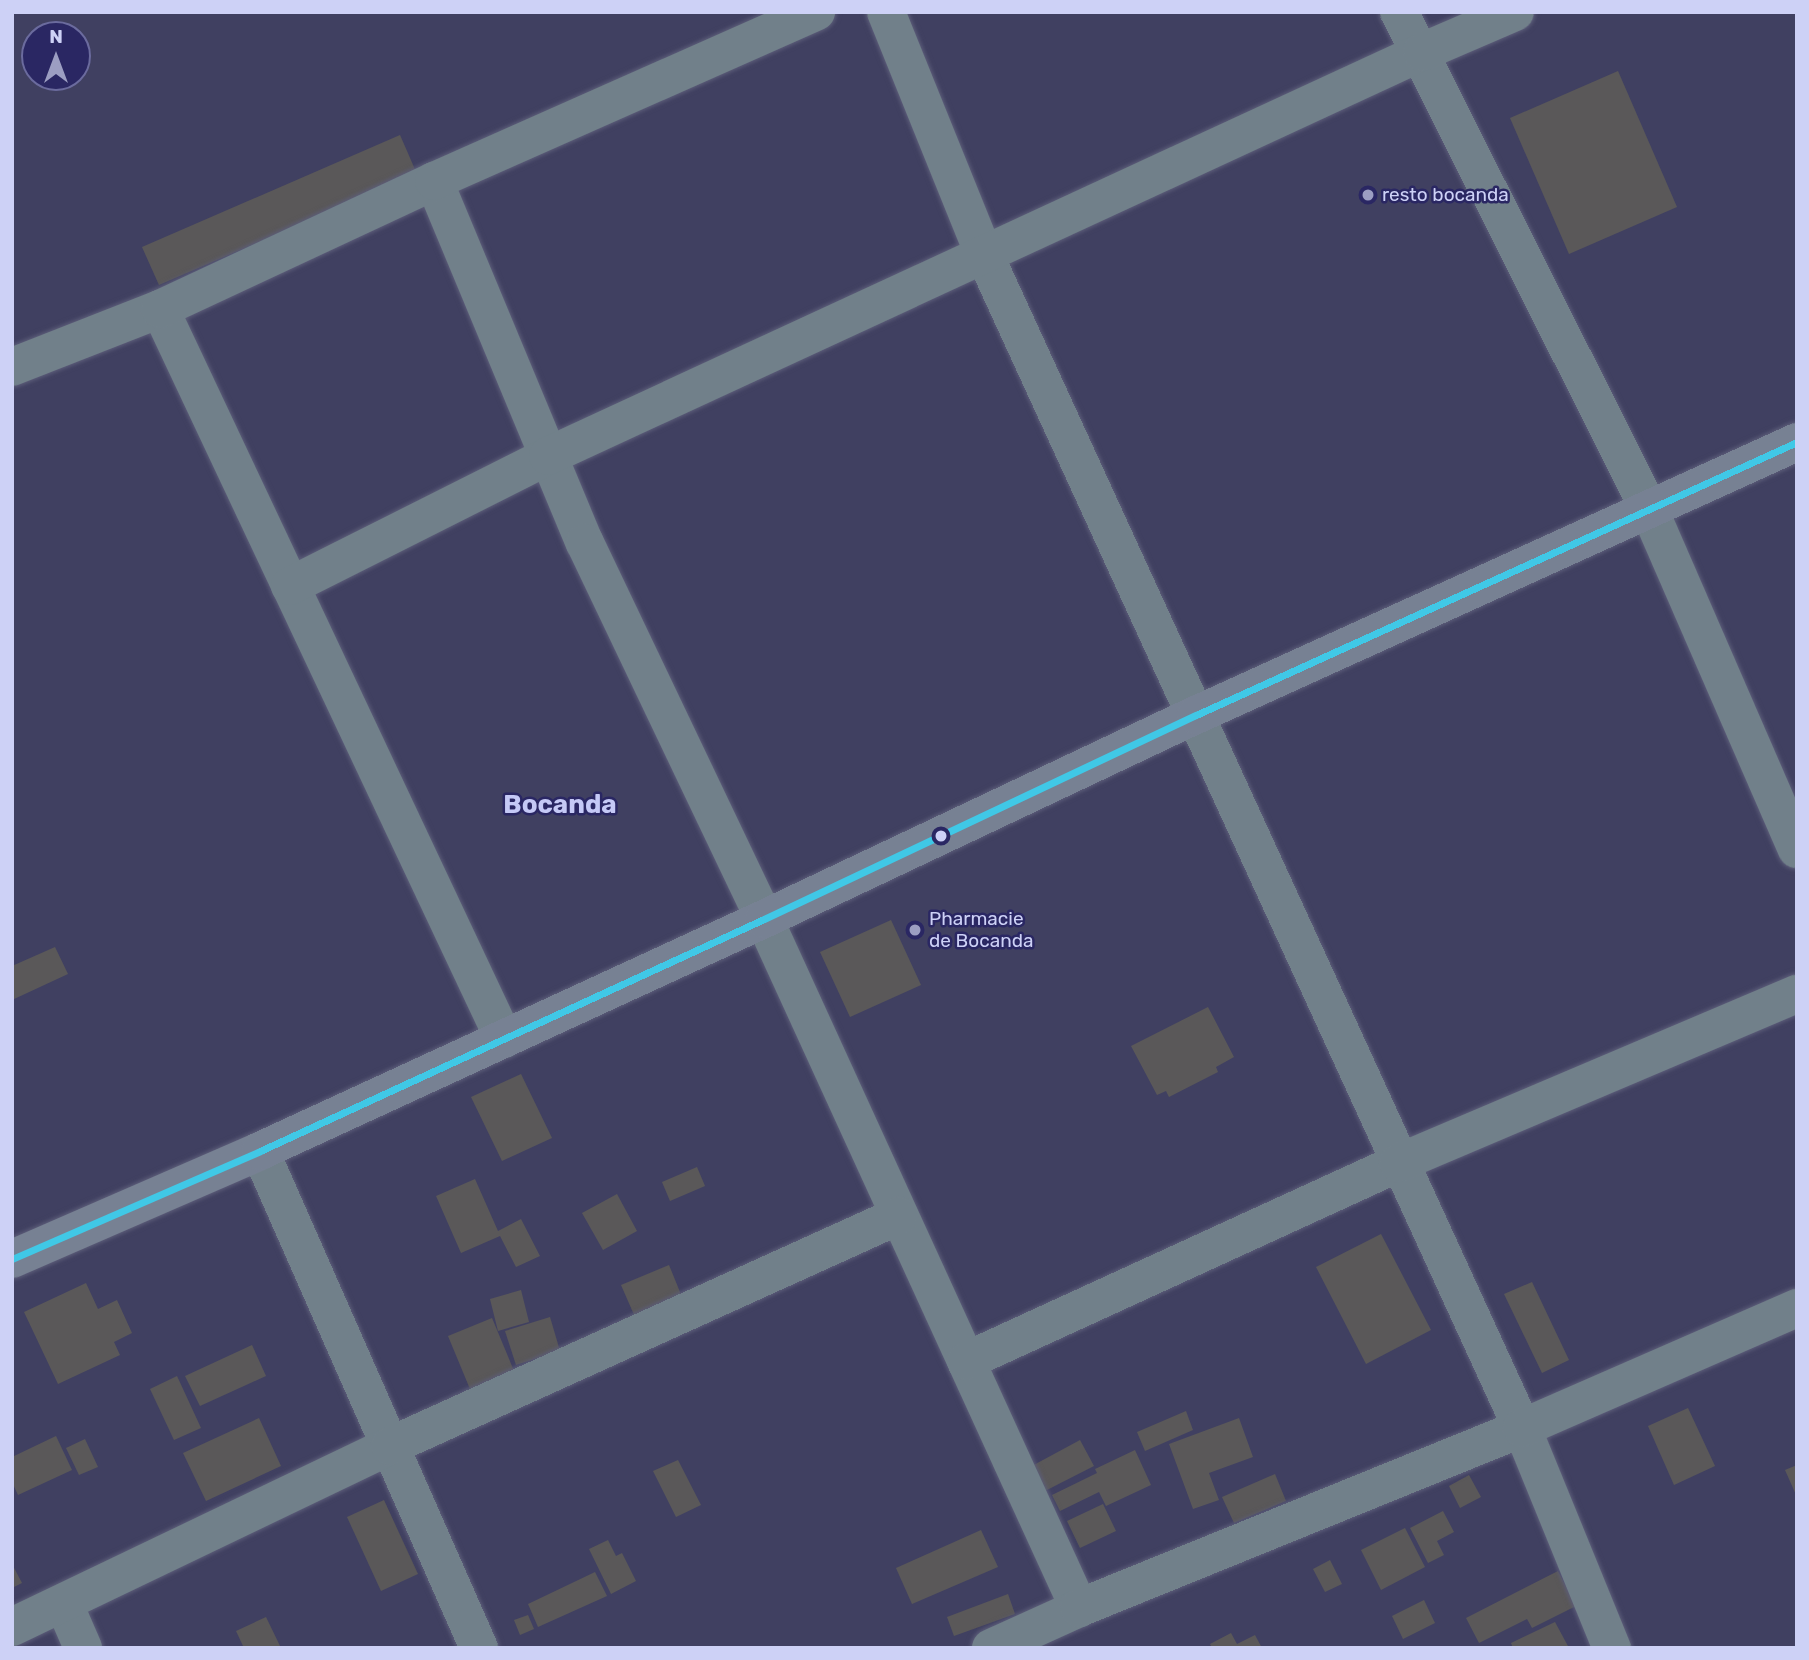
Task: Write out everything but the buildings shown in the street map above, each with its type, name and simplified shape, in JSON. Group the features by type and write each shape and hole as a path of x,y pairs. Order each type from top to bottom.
{"main road":[{"path":"12,1259 260,1151 764,919 1196,715 1648,507 1797,442"}],"street":[{"path":"12,367 160,309 433,181 817,12"},
{"path":"886,12 984,254 1398,1163 1522,1428 1612,1648"},
{"path":"1399,12 1422,52 1648,507 1797,849"},
{"path":"290,586 548,456 1422,52 1516,12"},
{"path":"433,181 585,543 764,919 1079,1608"},
{"path":"160,309 504,1039"},
{"path":"966,1361 1398,1163 1797,994"},
{"path":"260,1151 479,1648"},
{"path":"12,1627 390,1446 898,1216"},
{"path":"991,1648 1079,1608 1522,1428 1797,1308"},
{"path":"64,1604 83,1648"}],"transit line":[{"path":"12,1259 260,1151 764,919 1196,715 1797,442"}],"place":[{"name":"resto bocanda","path":"1368,195"},
{"name":"Pharmacie de Bocanda","path":"915,930"}],"district":[{"name":"Bocanda","path":"560,805"}]}
